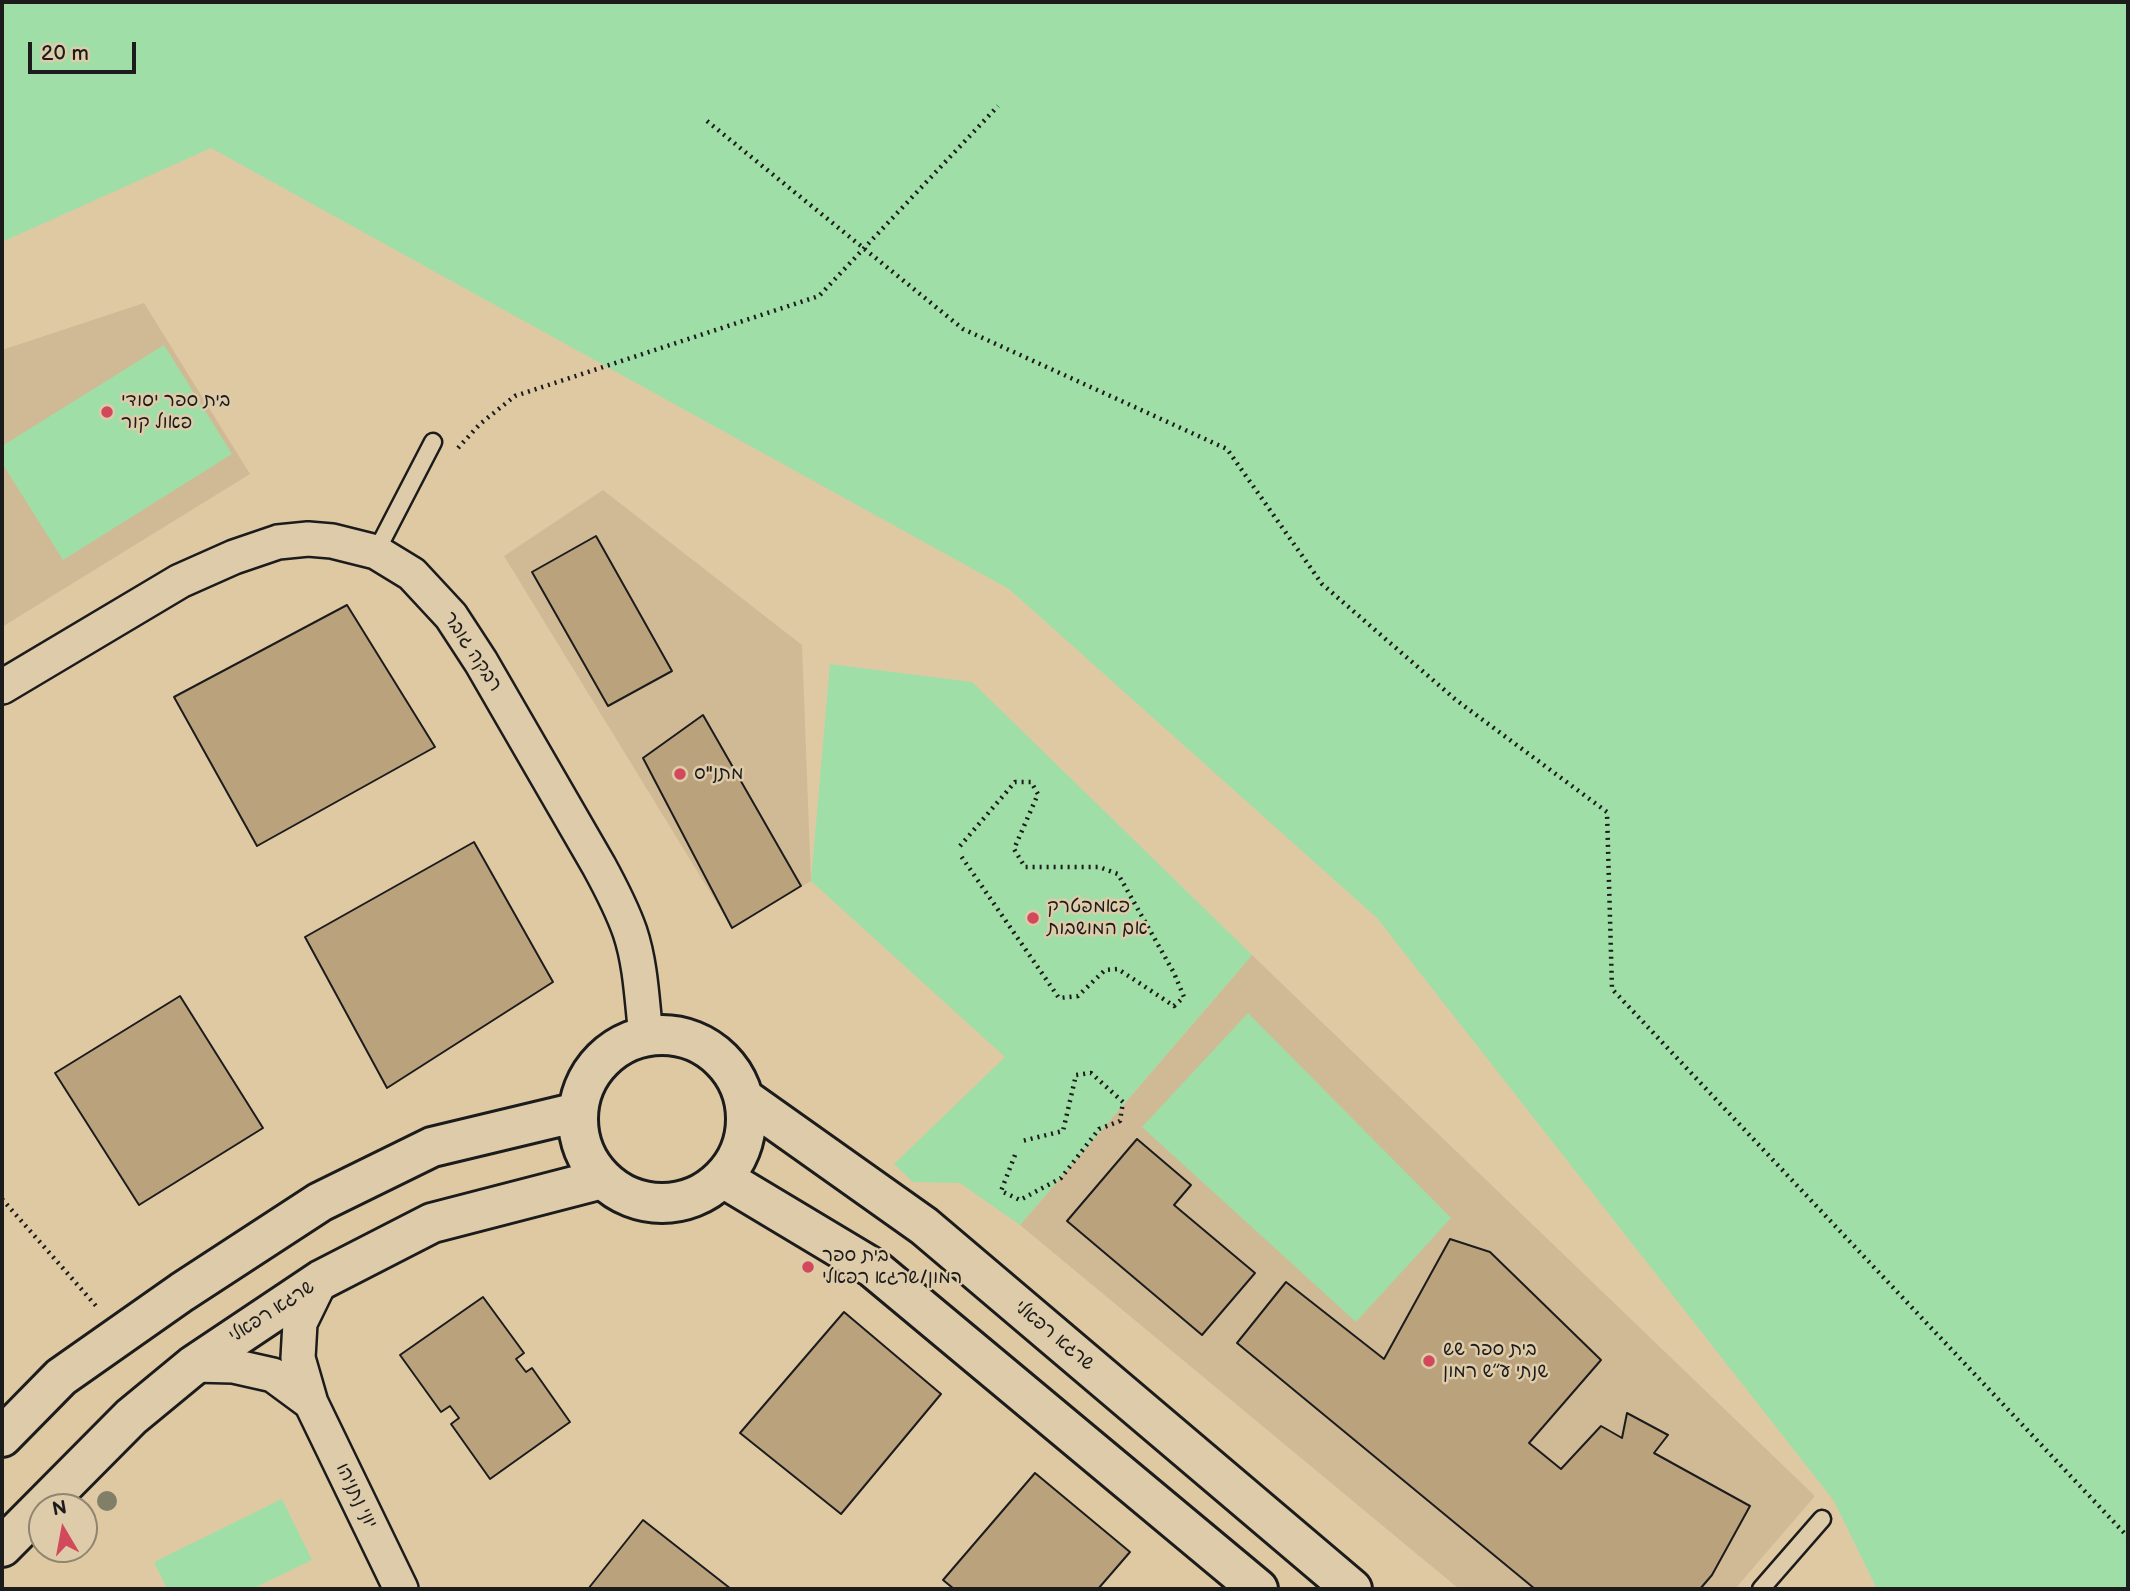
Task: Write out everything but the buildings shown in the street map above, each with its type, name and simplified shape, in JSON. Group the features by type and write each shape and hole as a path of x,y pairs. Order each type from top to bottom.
{"street":[{"name":"רבקה גובר","path":"2,687 180,581 234,557 278,542 309,539 332,541 376,552 412,573 451,616 481,662 599,866 617,899 630,934 639,976 646,1036"},
{"path":"672,1035 697,1042 718,1056 735,1076 745,1099 747,1127 739,1154 723,1178 702,1194 677,1203 650,1203 624,1195 602,1179 588,1160 580,1136 578,1112 584,1086 599,1063 621,1046 646,1036 672,1035"},
{"name":"שרגא רפאלי","path":"745,1099 924,1226 1352,1589"},
{"path":"2,1437 61,1377 320,1202 432,1147 578,1112"},
{"path":"723,1178 873,1268 1258,1589"},
{"name":"שרגא רפאלי","path":"2,1547 131,1417 194,1365 321,1280 432,1223 602,1179"},
{"name":"יוני נתניהו","path":"321,1280 300,1323 298,1358 311,1403 401,1589"},
{"name":"יוני נתניהו","path":"194,1365 233,1366 273,1375 311,1403"}],"lane":[{"path":"376,552 433,442"},
{"path":"1761,1589 1822,1519"}],"path":[{"path":"453,453 480,424 515,396 820,296 998,106"},
{"path":"707,121 962,329 1227,449 1322,584 1456,700 1607,812 1612,989 2128,1537"},
{"path":"960,846 1015,782 1031,782 1038,794 1014,849 1025,867 1099,867 1118,874 1174,973 1184,997 1174,1006 1118,969 1105,970 1078,996 1059,998 961,856"},
{"path":"1015,1155 1001,1191 1020,1200 1061,1178 1099,1129 1121,1121 1123,1102 1091,1073 1076,1075 1063,1131 1021,1141"},
{"path":"2,1199 121,1334"}],"shaded area":[{"name":"בית ספר יסודי פאול קור","path":"144,303 250,474 2,627 2,350"},
{"path":"603,490 802,645 811,881 732,928 504,556"},
{"name":"בית ספר שש שנתי ע״ש רמון","path":"1252,955 1815,1496 1735,1589 1459,1589 1020,1225"}],"green space":[{"path":"2,2 2128,2 2128,1589 1877,1589 1834,1501 1377,918 1009,589 211,148 2,242"},
{"path":"164,345 232,454 63,560 2,463 2,446"},
{"name":"פאמפטרק אם המושבות","path":"830,664 972,682 1252,955 1020,1225 960,1183 913,1182 894,1164 1005,1057 811,881"},
{"path":"1248,1013 1451,1218 1356,1322 1142,1127"},
{"path":"282,1499 312,1560 252,1589 167,1589 154,1562"}],"place":[{"name":"בית ספר יסודי פאול קור","path":"107,412"},
{"name":"מתנ\"ס","path":"680,774"},
{"name":"פאמפטרק אם המושבות","path":"1033,918"},
{"name":"בית ספר רמון/שרגא רפאלי","path":"808,1267"},
{"name":"בית ספר שש שנתי ע״ש רמון","path":"1429,1361"}]}
